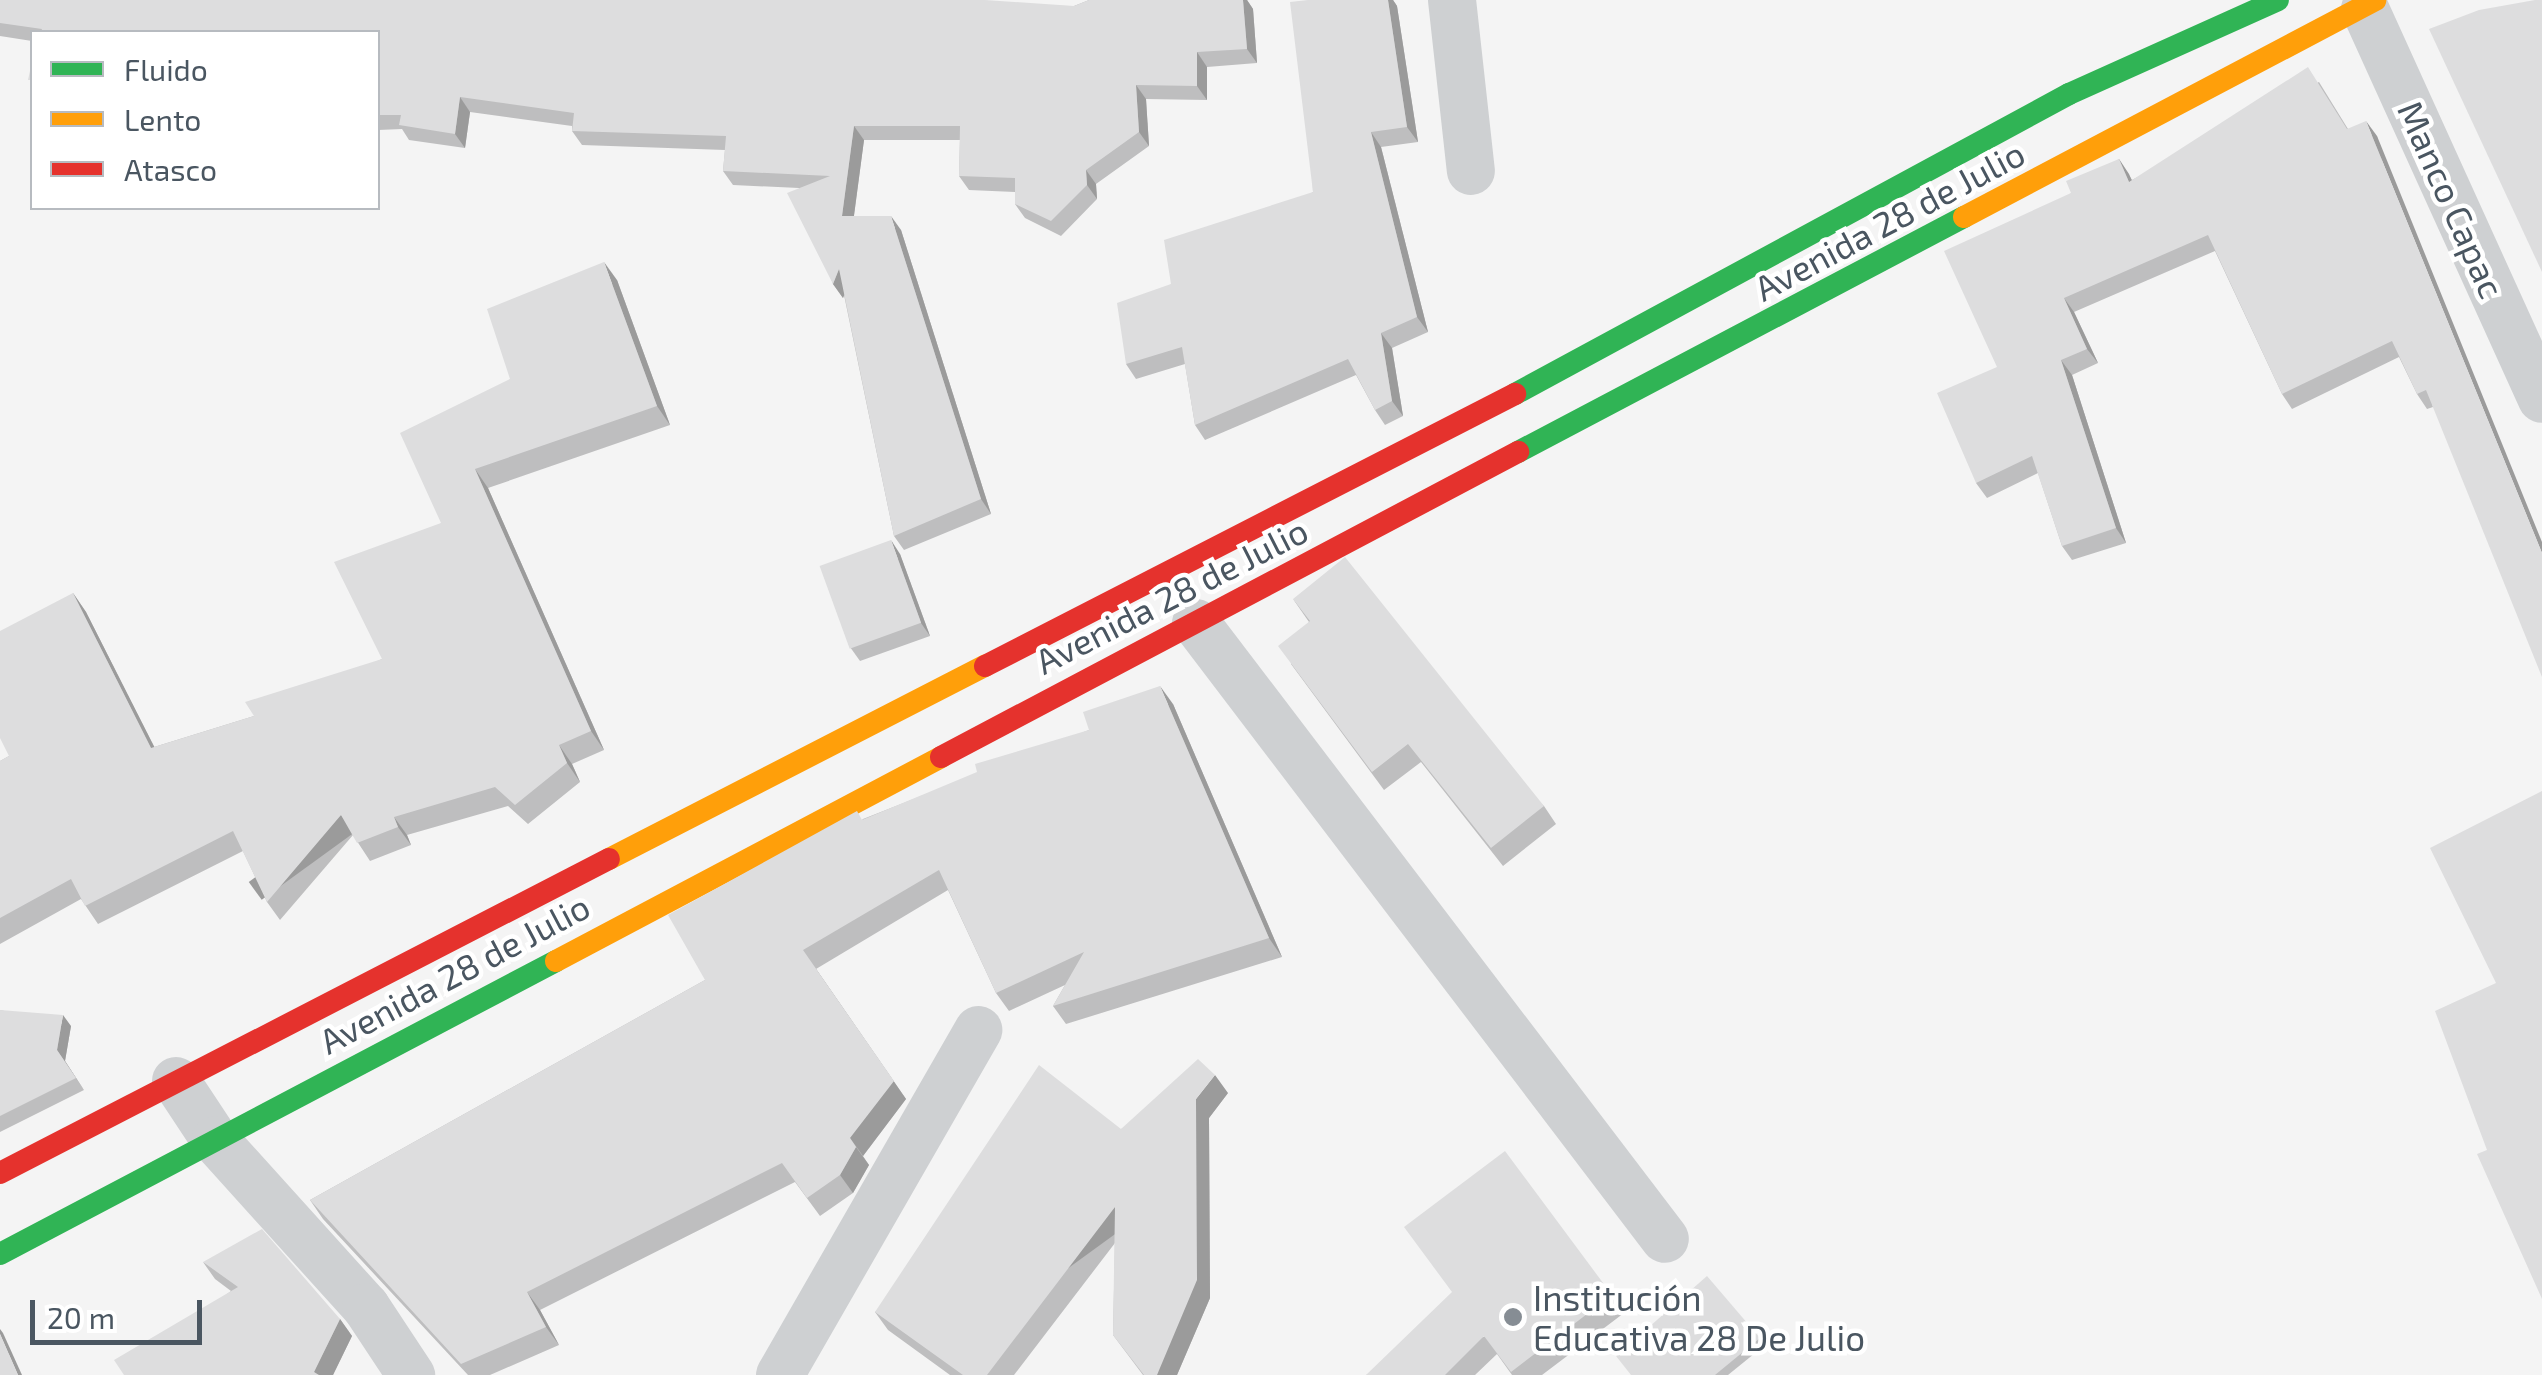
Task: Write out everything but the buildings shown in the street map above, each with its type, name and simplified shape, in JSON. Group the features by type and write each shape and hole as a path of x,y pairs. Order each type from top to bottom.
{"street":[{"path":"1452,0 1471,171"},
{"name":"Avenida 28 de Julio","path":"0,1254 216,1140 934,724 1516,394 2069,94 2278,0"},
{"name":"Avenida 28 de Julio","path":"0,1173 176,1081 934,724 1196,623 2367,3"},
{"name":"Manco Capac","path":"2367,3 2542,399"},
{"path":"1516,394 1539,443"},
{"path":"1196,623 1665,1239"},
{"path":"780,1375 978,1030"},
{"path":"176,1081 216,1140 366,1307 411,1375"}],"traffic: fast":[{"path":"1515,394 2069,94 2278,0"},
{"path":"1518,452 1964,217"},
{"path":"0,1254 556,961"}],"traffic: slow":[{"path":"1964,217 2375,0"},
{"path":"609,859 985,666"},
{"path":"556,961 941,757"}],"traffic: jam":[{"path":"985,666 1515,394"},
{"path":"941,757 1518,452"},
{"path":"0,1173 609,859"}],"place":[{"name":"Institución Educativa 28 De Julio","path":"1513,1317"}]}
